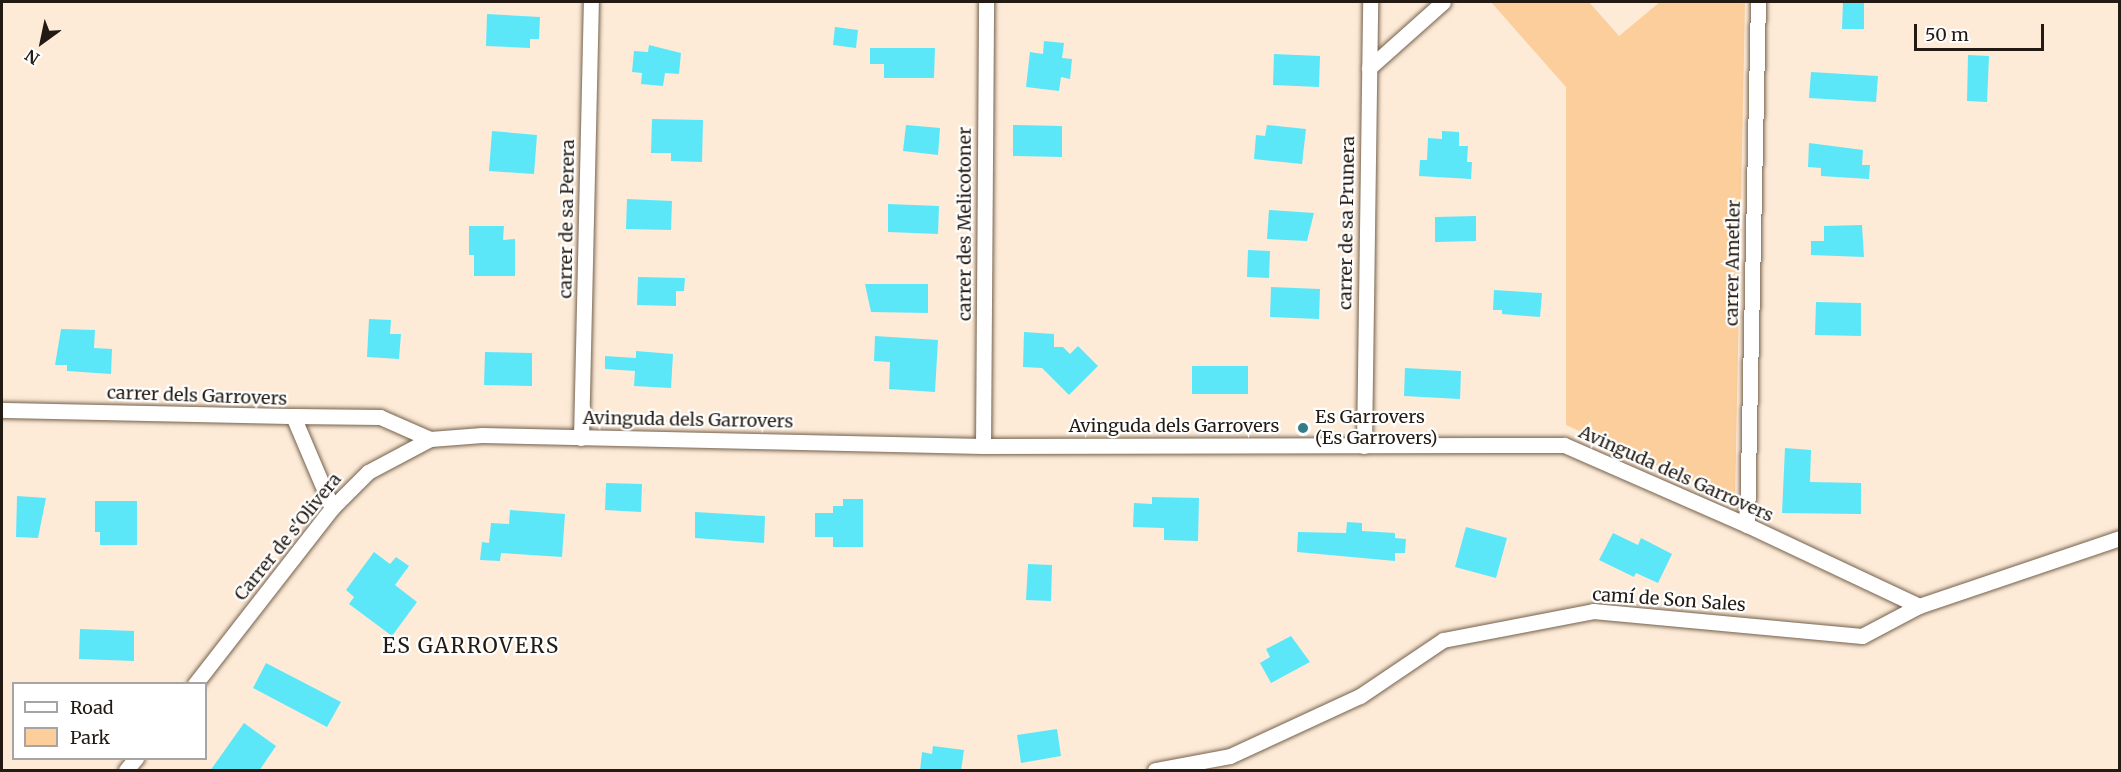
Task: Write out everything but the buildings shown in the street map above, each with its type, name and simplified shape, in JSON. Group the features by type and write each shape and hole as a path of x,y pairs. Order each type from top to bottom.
{"street":[{"name":"carrer de sa Perera","path":"581,438 591,2"},
{"name":"carrer des Melicotoner","path":"983,446 986,2"},
{"name":"carrer de sa Prunera","path":"1364,446 1370,2"},
{"path":"1369,68 1443,2"},
{"name":"carrer Ametler","path":"1747,525 1758,2"},
{"name":"carrer dels Garrovers","path":"2,410 294,416 332,508"},
{"path":"294,416 380,417 430,439"},
{"name":"Avinguda dels Garrovers","path":"430,439 482,435 983,446 1564,446 1747,525 1919,606"},
{"name":"Carrer de s'Olivera","path":"197,682 332,508 368,472 430,439"},
{"name":"camí de Son Sales","path":"1155,771 1230,756 1360,696 1443,640 1593,611 1862,636 1919,606 2120,538"}],"green space":[{"path":"1491,2 1589,2 1619,36 1660,2 1745,2 1735,500 1566,425 1566,87"}],"place":[{"name":"Es Garrovers (Es Garrovers)","path":"1303,428"}],"district":[{"name":"ES GARROVERS","path":"471,646"}]}
